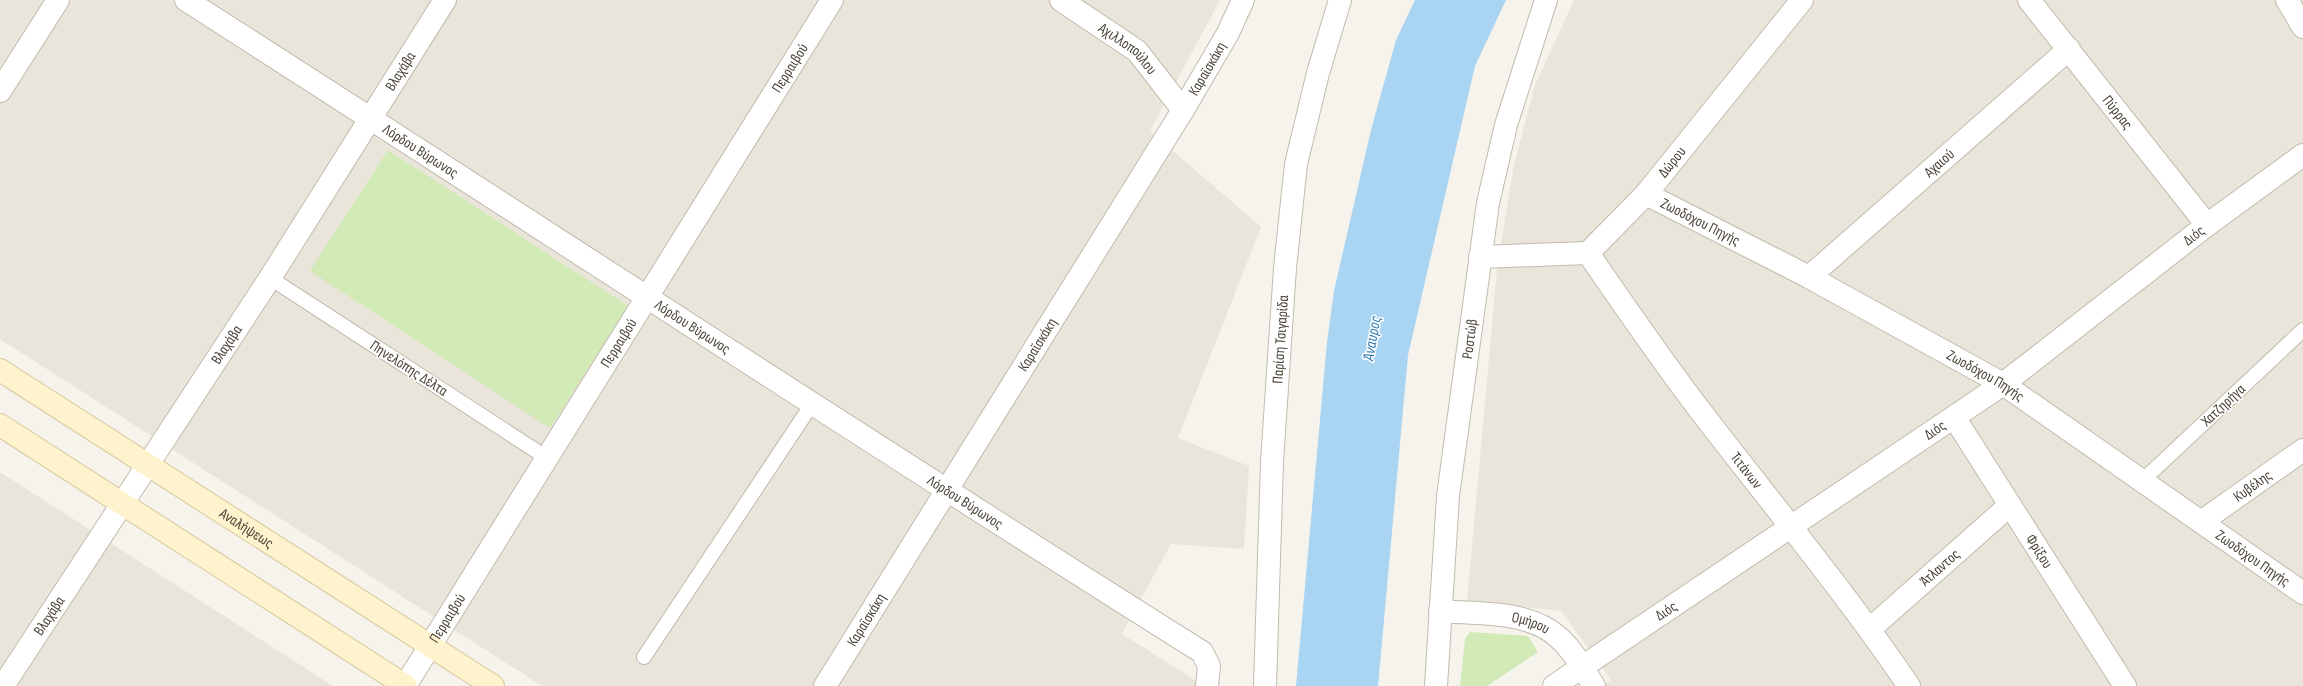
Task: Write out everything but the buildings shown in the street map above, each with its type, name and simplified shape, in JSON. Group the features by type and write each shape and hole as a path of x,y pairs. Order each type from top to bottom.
{"main road":[{"name":"Αναλήψεως","path":"0,370 493,686"},
{"path":"0,426 405,686"}],"street":[{"path":"0,90 58,0"},
{"name":"Λόρδου Βύρωνος","path":"186,0 648,296 947,492 1202,652 1209,666 1207,686"},
{"name":"Βλαχάβα","path":"4,686 121,503 270,278 445,0"},
{"name":"Περραιβού","path":"405,686 832,0"},
{"name":"Αχιλλοπούλου","path":"1061,0 1137,51 1183,110"},
{"name":"Καραϊσκάκη","path":"825,686 947,492 1183,110 1228,33 1243,0"},
{"name":"Παρίση Τσιγαρίδα","path":"1265,686 1272,462 1285,268 1296,164 1318,73 1340,0"},
{"name":"Ροστώβ","path":"1436,686 1448,496 1488,203 1506,125 1546,0"},
{"name":"Δώρου","path":"1588,253 1646,194 1802,0"},
{"name":"Πύρρας","path":"2029,0 2207,225"},
{"path":"2287,0 2303,27"},
{"name":"Αχαιού","path":"1809,277 2069,49"},
{"name":"Διός","path":"1554,686 2003,384 2207,225 2303,155"},
{"name":"Ζωοδόχου Πηγής","path":"1646,194 1809,277 2003,384 2303,593"},
{"path":"1480,257 1588,253"},
{"name":"Τιτάνων","path":"1588,253 1652,345 1790,527 1870,629 1909,686"},
{"name":"Φρίξου","path":"1954,417 2125,686"},
{"name":"Κυβέλης","path":"2201,522 2303,450"},
{"name":"Άτλαντος","path":"1870,629 2010,505"},
{"name":"Ομήρου","path":"1440,611 1512,617 1536,623 1557,636 1594,686"}],"lane":[{"name":"Πηνελόπης Δέλτα","path":"270,278 547,458"},
{"name":"Χατζηρήγα","path":"2142,481 2303,330"},
{"path":"644,657 812,404"}],"shaded area":[{"path":"0,0 1220,0 1150,131 1261,227 1178,438 1249,466 1244,549 1171,544 1122,634 1204,686 542,686 0,339"},
{"path":"1574,0 2303,0 2303,686 1603,686 1611,680 1561,611 1467,601 1497,269 1514,165 1535,85"},
{"path":"0,472 333,686 0,686"}],"green space":[{"path":"388,150 628,306 550,428 310,271"},
{"path":"1470,632 1528,636 1538,652 1487,686 1460,686 1465,639"}],"water":[{"name":"Άναυρος","path":"1415,0 1506,0 1475,66 1408,355 1378,686 1296,686 1327,342 1334,291 1371,130 1396,40"}]}
